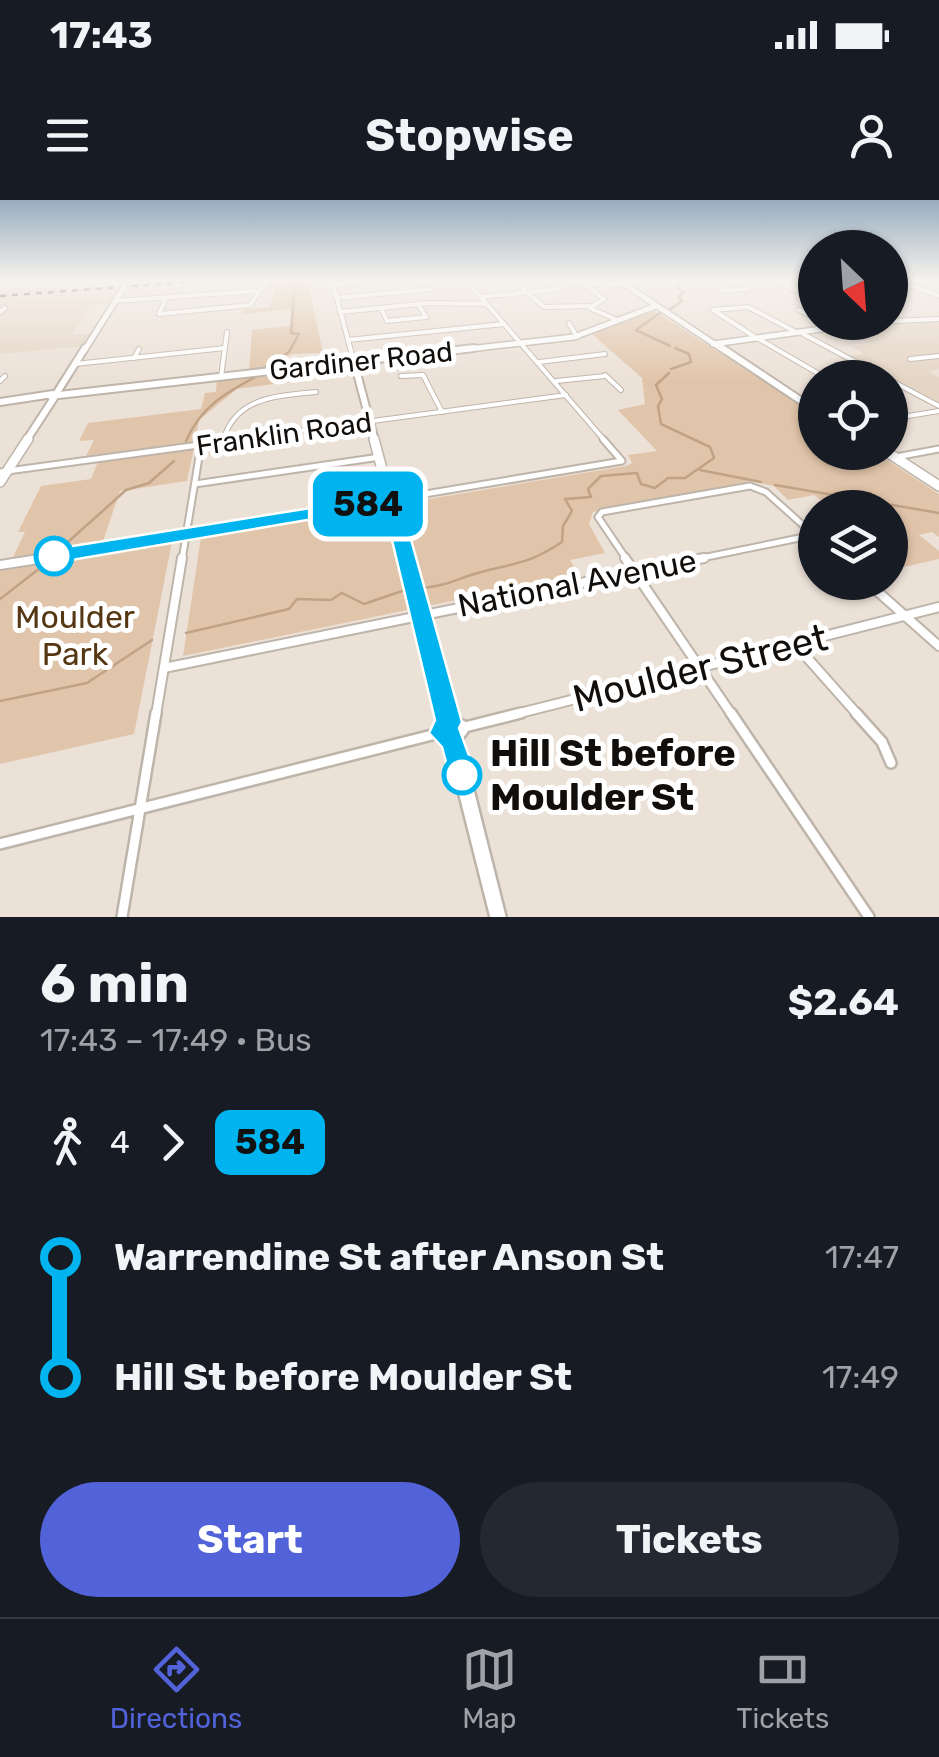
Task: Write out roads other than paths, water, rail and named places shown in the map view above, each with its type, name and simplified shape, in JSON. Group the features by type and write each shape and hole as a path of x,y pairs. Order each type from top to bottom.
{"street":[{"path":"0,482 107,313"},
{"path":"340,313 372,422 498,917"},
{"path":"384,313 388,321 426,317 424,313"},
{"path":"0,565 622,461 495,313"},
{"path":"604,313 617,320"},
{"name":"Gardiner Road","path":"0,402 577,337 635,313"},
{"path":"667,313 798,399"},
{"path":"717,313 798,362"},
{"path":"761,313 798,332"},
{"path":"908,322 939,321"},
{"path":"568,323 568,329 577,337"},
{"path":"348,340 504,324"},
{"path":"221,377 228,332"},
{"path":"713,344 798,334"},
{"path":"813,340 851,360"},
{"path":"178,344 178,353"},
{"path":"134,358 139,348"},
{"path":"75,364 225,348"},
{"path":"538,362 605,354"},
{"path":"910,359 939,356"},
{"path":"401,376 423,374 442,412"},
{"path":"555,382 606,375 621,390"},
{"path":"0,381 6,376"},
{"path":"908,391 939,410"},
{"path":"224,442 226,422 244,406 316,392"},
{"name":"Franklin Road","path":"4,471 567,395"},
{"path":"908,415 939,410"},
{"path":"122,917 202,445"},
{"path":"908,453 939,449"},
{"path":"195,484 381,457"},
{"path":"908,466 939,486"},
{"path":"798,522 763,490 750,486 602,512 599,520 869,917"},
{"name":"National Avenue","path":"164,668 798,539"},
{"path":"887,600 939,646"},
{"name":"Moulder Street","path":"0,844 939,607"},
{"path":"796,644 882,742 891,763"}],"waterway":[{"path":"264,368 289,352 299,334 291,333 292,313"},
{"path":"659,313 636,330 670,346"},
{"path":"671,369 691,362 689,354 675,348"},
{"path":"421,588 528,560 562,542 563,526 572,511 565,499 591,497 588,489 601,476 637,473 641,484 655,488 668,478 685,478 714,458 710,447 661,424 658,406 662,399 656,385 669,373"},
{"path":"186,441 207,409 259,375"},
{"path":"59,550 126,490 149,483 174,461"},
{"path":"700,470 761,482"},
{"path":"775,485 939,513"},
{"path":"0,599 44,565"},
{"path":"186,633 289,609 297,599 331,600 342,593 364,604 408,589"},
{"path":"0,701 87,683 152,640"}],"place":[{"name":"Hill St before Moulder St","path":"462,775"}],"park label":[{"name":"Moulder Park","path":"75,636"}]}
